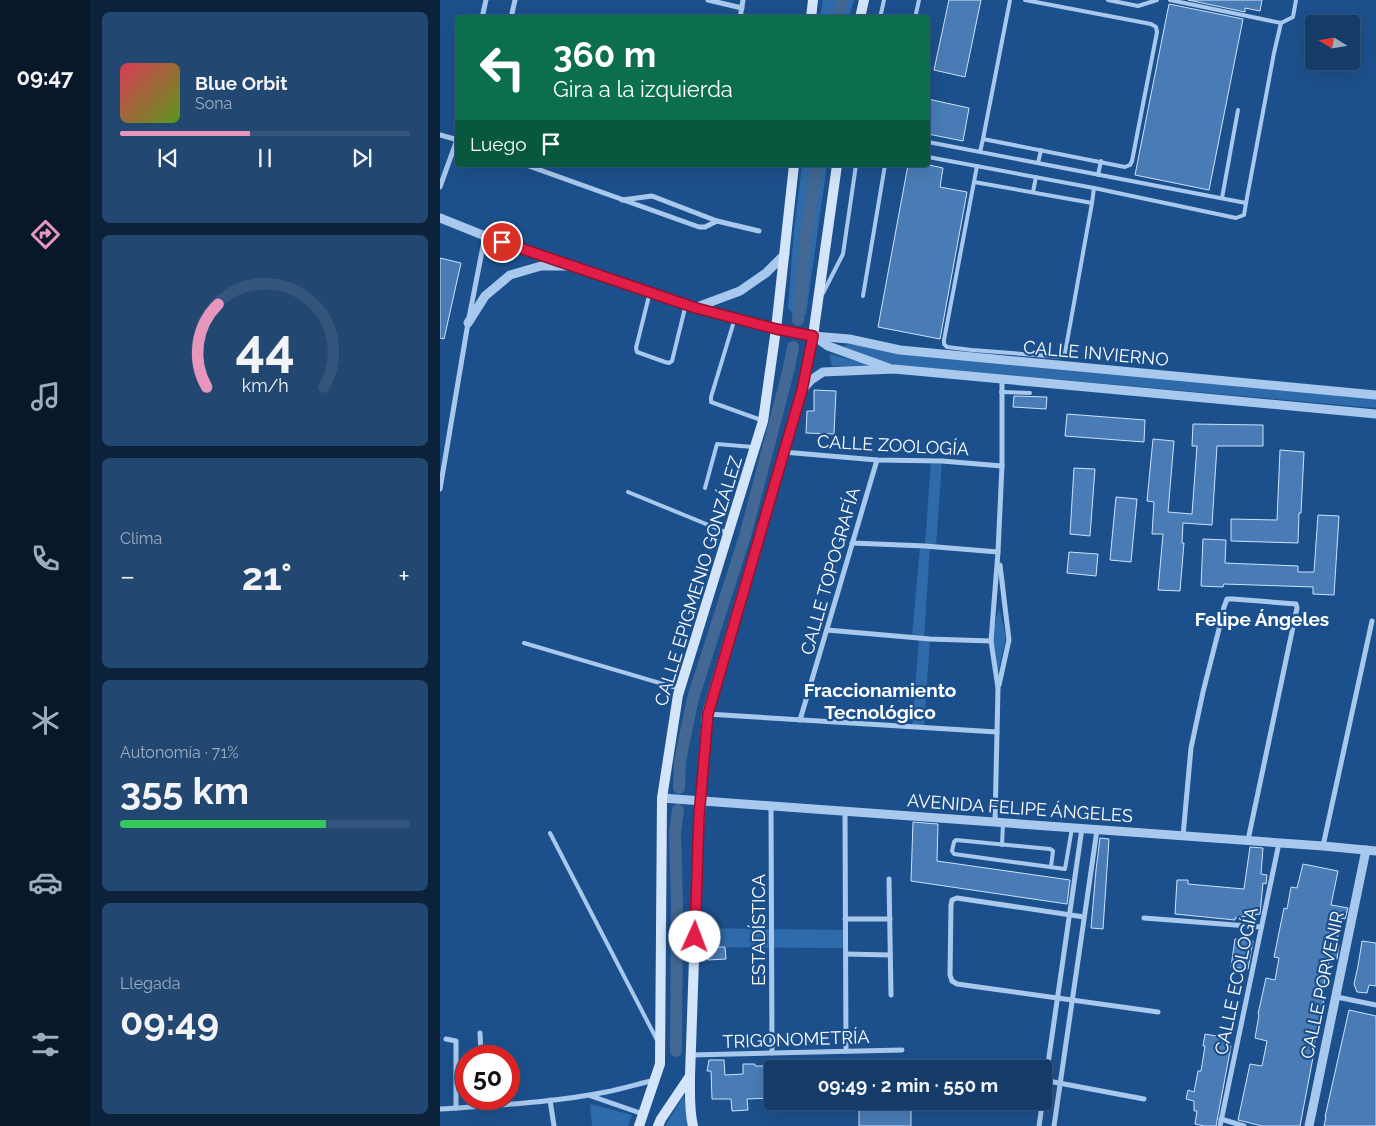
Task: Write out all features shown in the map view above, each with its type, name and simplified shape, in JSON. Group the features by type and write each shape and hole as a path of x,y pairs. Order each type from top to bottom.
{"main road":[{"path":"811,15 813,0"},
{"path":"861,15 864,0"},
{"name":"CALLE EPIGMENIO GONZÁLEZ","path":"639,1126 660,1064 662,798 680,689 764,421 778,329 794,167"},
{"path":"693,1126 690,1110 690,1076 700,801 708,714 802,390 819,299 838,167"},
{"path":"658,1126 690,1076"}],"street":[{"path":"483,15 486,0"},
{"path":"512,15 515,0"},
{"path":"708,0 742,8"},
{"path":"741,15 743,0"},
{"path":"440,134 455,138"},
{"path":"440,186 455,145"},
{"path":"531,167 698,228 717,221"},
{"path":"621,200 652,196 717,221 759,231"},
{"name":"CALLE INVIERNO","path":"440,218 485,236 696,308 778,329 849,339 900,350 1376,395"},
{"path":"440,489 468,323 485,236"},
{"path":"696,308 740,291 766,273 784,254"},
{"path":"468,323 485,296 510,275 541,266 572,266"},
{"path":"811,335 828,346 894,369"},
{"path":"802,390 811,380 823,372 894,369"},
{"name":"CALLE INVIERNO","path":"894,369 1376,414"},
{"path":"999,822 998,688 991,641 1002,466 1002,380"},
{"name":"CALLE ZOOLOGÍA","path":"783,452 877,460 942,461 1002,466"},
{"name":"CALLE TOPOGRAFÍA","path":"800,720 877,460"},
{"path":"852,543 998,552"},
{"path":"998,552 1009,640 998,688"},
{"path":"1182,836 1191,748 1227,599 1296,604 1297,608 1248,840"},
{"path":"1323,846 1372,621"},
{"path":"826,630 930,639 991,641"},
{"path":"708,714 997,732"},
{"name":"AVENIDA FELIPE ÁNGELES","path":"662,798 1376,851"},
{"name":"ESTADÍSTICA","path":"771,806 772,1053"},
{"path":"845,811 846,1051"},
{"path":"1047,1060 1082,828"},
{"path":"1054,1126 1097,830"},
{"name":"CALLE ECOLOGÍA","path":"1220,1126 1280,843"},
{"name":"CALLE PORVENIR","path":"1309,1126 1366,850"},
{"path":"890,879 891,995"},
{"path":"1084,916 957,898 952,900 950,975 952,981 957,984 1158,1012"},
{"path":"845,919 890,918"},
{"path":"1144,918 1261,927"},
{"path":"846,954 890,955"},
{"path":"1337,997 1376,1005"},
{"path":"480,1033 481,1045"},
{"path":"446,1039 456,1041 456,1045"},
{"name":"TRIGONOMETRÍA","path":"691,1055 902,1050"},
{"path":"520,1104 607,1092 655,1080"},
{"path":"1052,1082 1144,1099"},
{"path":"588,1095 643,1114"},
{"path":"550,1100 554,1126"},
{"path":"440,1109 455,1108"},
{"path":"1039,1126 1041,1110"},
{"path":"1221,1119 1244,1126"}],"lane":[{"path":"881,15 884,0"},
{"path":"916,15 919,0"},
{"path":"980,152 1010,0"},
{"path":"983,139 1126,167 1132,161 1157,32 1156,27 1151,24 1025,0"},
{"path":"1108,0 1138,6 1157,0"},
{"path":"1170,0 1281,23 1292,17 1296,0"},
{"path":"930,157 1094,188 1236,218 1244,215 1281,23"},
{"path":"1222,198 1238,110"},
{"path":"930,142 1246,202"},
{"path":"1038,163 1041,150"},
{"path":"1098,174 1100,161"},
{"path":"977,166 944,340 944,344 947,347 1062,357 1065,353 1094,188"},
{"path":"819,299 843,254 856,167"},
{"path":"864,296 883,167"},
{"path":"1033,192 1036,177"},
{"path":"974,182 1092,203"},
{"path":"650,292 636,348 637,352 665,362 669,363 672,361 686,304"},
{"path":"735,318 711,402 764,421"},
{"path":"1001,392 1030,393"},
{"path":"705,488 717,444 755,448"},
{"path":"440,452 447,450"},
{"path":"628,492 729,533"},
{"path":"524,643 680,689"},
{"path":"999,822 1002,845"},
{"path":"1051,867 1054,854 1050,849 956,840 952,851 954,854 1065,869 1072,828"},
{"path":"550,833 660,1046"}],"shaded area":[{"path":"823,0 854,0 850,15 820,15"},
{"path":"802,167 827,167 806,314 793,314 788,308 794,231"},
{"path":"848,344 1376,399 1376,408 895,365 843,347"},
{"path":"829,354 885,368 832,366"},
{"path":"931,460 942,461 936,547 930,547 924,638 930,639 924,728 912,727 919,638 912,637 920,546 925,546"},
{"path":"999,608 1006,638 998,672 991,641"},
{"path":"695,928 846,930 846,948 694,947"},
{"path":"684,1095 688,1126 665,1126"},
{"path":"590,1104 632,1115 628,1126 592,1126"}],"building":[{"path":"949,0 981,0 965,77 934,70"},
{"path":"1188,0 1262,0 1260,11 1245,8 1245,12"},
{"path":"1169,4 1243,19 1209,190 1135,175"},
{"path":"930,99 969,108 963,141 930,134"},
{"path":"930,165 943,168 940,187 967,192 940,339 878,327 908,167 930,167"},
{"path":"440,258 461,263 444,339 440,338"},
{"path":"814,390 836,391 834,434 806,433 807,411 814,411"},
{"path":"1014,396 1047,397 1046,409 1013,407"},
{"path":"1067,414 1145,420 1144,442 1065,436"},
{"path":"1193,424 1263,425 1263,446 1217,446 1212,525 1183,523 1182,543 1184,543 1180,591 1158,590 1163,534 1152,534 1154,502 1147,501 1153,439 1174,441 1168,512 1192,514 1197,446 1192,446"},
{"path":"1280,450 1304,452 1298,543 1231,541 1231,519 1277,520"},
{"path":"1074,468 1095,469 1090,536 1070,534"},
{"path":"1116,497 1137,499 1131,562 1110,560"},
{"path":"1318,515 1339,516 1334,595 1313,594 1313,587 1224,584 1223,587 1201,586 1203,539 1226,540 1225,563 1298,566 1298,572 1314,572"},
{"path":"1069,552 1098,554 1096,576 1067,573"},
{"path":"913,822 938,824 937,861 1070,880 1067,904 911,881"},
{"path":"1100,838 1109,839 1103,929 1091,928"},
{"path":"1250,847 1263,848 1261,874 1267,875 1266,884 1263,883 1260,914 1235,918 1235,920 1175,914 1177,880 1188,880 1188,884 1244,889"},
{"path":"1303,864 1338,871 1331,905 1348,908 1345,919 1342,918 1336,944 1339,945 1337,959 1330,958 1321,998 1324,999 1317,1025 1315,1047 1300,1126 1262,1126 1238,1120 1250,1064 1262,1066 1267,1041 1255,1038 1258,1014 1266,978 1275,980 1279,958 1274,957 1284,908 1287,909 1291,887 1297,888"},
{"path":"1235,939 1253,941 1248,969 1231,967"},
{"path":"1362,941 1376,943 1376,986 1369,985 1367,993 1357,992 1354,984"},
{"path":"708,947 725,947 726,959 708,960"},
{"path":"1349,1010 1376,1016 1376,1126 1324,1126"},
{"path":"1205,1034 1228,1038 1227,1043 1231,1046 1216,1126 1195,1124 1197,1111 1194,1111 1194,1101 1186,1099 1188,1090 1194,1092 1198,1071 1201,1071"},
{"path":"709,1060 724,1060 725,1075 743,1074 743,1064 764,1066 764,1098 747,1099 748,1110 732,1111 731,1099 712,1099 711,1071 707,1071"},
{"path":"859,1110 911,1110 911,1126 859,1126"}],"waterway":[{"path":"840,15 842,0"},
{"path":"798,320 806,235 817,167"},
{"path":"679,788 680,761 693,698 745,536 793,347"},
{"path":"676,1051 677,904 675,832 678,810"}],"district":[{"name":"Felipe Ángeles","path":"1262,619"},
{"name":"Fraccionamiento Tecnológico","path":"880,701"}],"route":[{"path":"502,242 696,308 776,329 813,336 802,390 708,714 699,816 695,937"}]}
